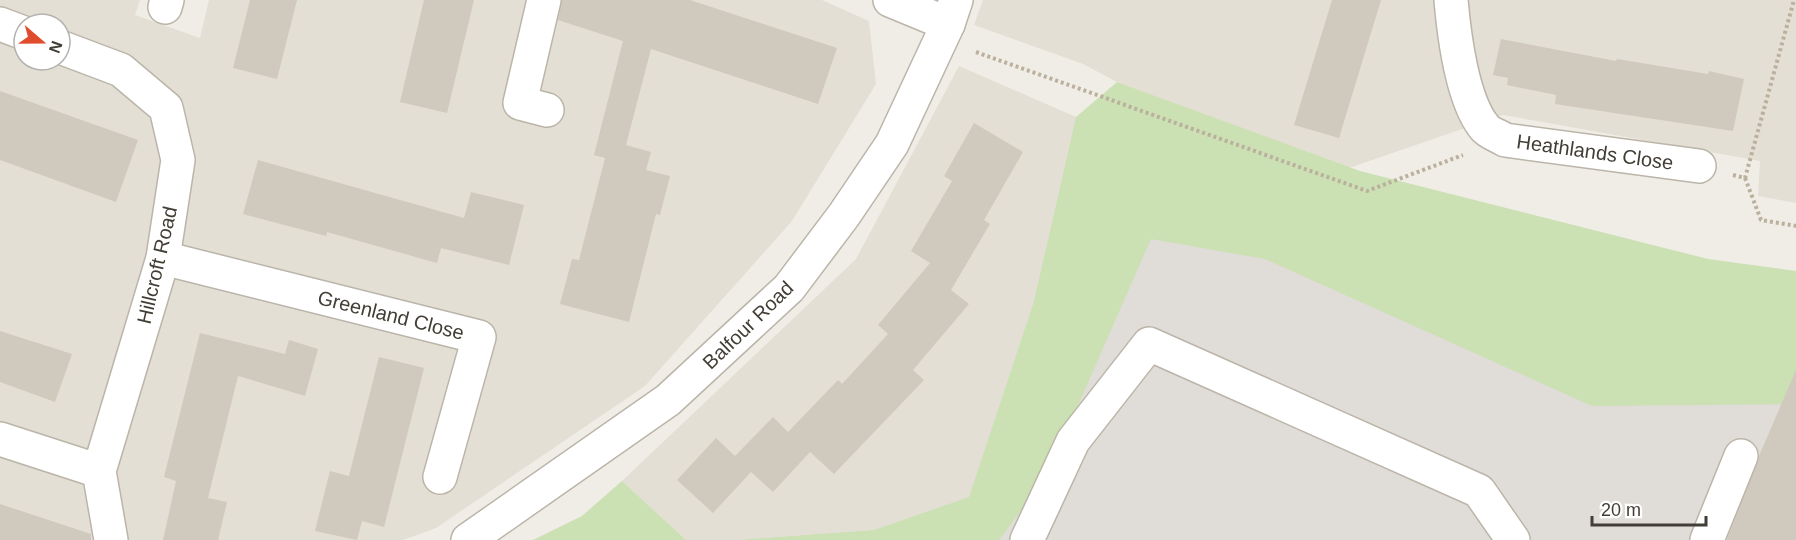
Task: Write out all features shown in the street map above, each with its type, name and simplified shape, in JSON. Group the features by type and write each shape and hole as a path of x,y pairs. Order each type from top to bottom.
{"street":[{"path":"544,0 520,103 547,110"},
{"path":"890,0 948,21"},
{"name":"Heathlands Close","path":"1450,0 1455,46 1471,100 1485,128 1505,140 1699,166"},
{"name":"Balfour Road","path":"468,540 668,400 789,288 844,215 892,144 948,21"},
{"name":"Hillcroft Road","path":"72,52 121,70 166,108 178,160 163,258 99,471 111,540"},
{"name":"Greenland Close","path":"163,258 478,336 440,477"},
{"path":"1027,540 1073,441 1149,344 1479,491 1513,540"},
{"path":"0,439 99,471"},
{"path":"1707,540 1741,456"}],"path":[{"path":"1794,0 1745,178 1761,220 1796,226"},
{"path":"948,21 1367,191 1505,140"},
{"path":"1699,166 1745,178"}],"shaded area":[{"path":"0,0 140,0 135,15 200,38 209,0 822,0 869,21 876,84 792,221 645,386 436,528 403,540 0,540"},
{"path":"983,0 1796,0 1796,203 1758,196 1760,161 1503,115 1349,168 1117,82 1083,64 974,25"},
{"path":"959,66 1076,117 1034,301 969,497 874,530 738,540 686,540 622,481 856,259"},
{"path":"1076,117 1796,345 1796,540 738,540 874,530 969,497 1034,301"}],"green space":[{"path":"1117,82 1360,171 1708,259 1796,271 1796,404 1592,406 1265,259 1151,239 1047,476 999,540 738,540 874,530 969,497 1034,301 1076,117"},
{"path":"622,481 686,540 533,540 582,516"}],"building":[{"path":"250,0 297,0 277,79 233,68"},
{"path":"424,0 474,0 447,113 400,102"},
{"path":"562,0 690,0 837,48 818,104 651,49 626,145 651,152 646,170 670,176 660,215 656,214 629,322 560,304 572,259 579,260 605,158 594,155 623,41 558,20"},
{"path":"1332,0 1381,0 1339,138 1294,125"},
{"path":"1501,39 1616,61 1617,59 1708,74 1709,71 1744,79 1733,131 1555,104 1556,95 1507,85 1508,78 1493,75"},
{"path":"0,91 138,140 116,202 0,160"},
{"path":"974,123 1023,152 984,220 990,224 951,290 969,304 913,370 924,380 834,474 810,452 773,492 751,472 713,513 677,480 716,438 735,456 773,417 788,432 838,380 842,384 888,334 878,325 930,263 911,251 952,181 944,176"},
{"path":"258,160 464,218 471,192 524,205 509,265 441,248 437,263 327,232 326,236 243,214"},
{"path":"0,331 72,354 55,402 0,382"},
{"path":"200,333 285,354 289,340 318,349 305,396 238,376 208,498 227,502 218,540 163,540 176,481 164,477"},
{"path":"379,357 424,368 384,527 362,521 357,540 315,531 330,471 349,476"},
{"path":"1796,370 1796,540 1727,540 1759,456"},
{"path":"0,504 91,534 91,540 0,540"}]}
